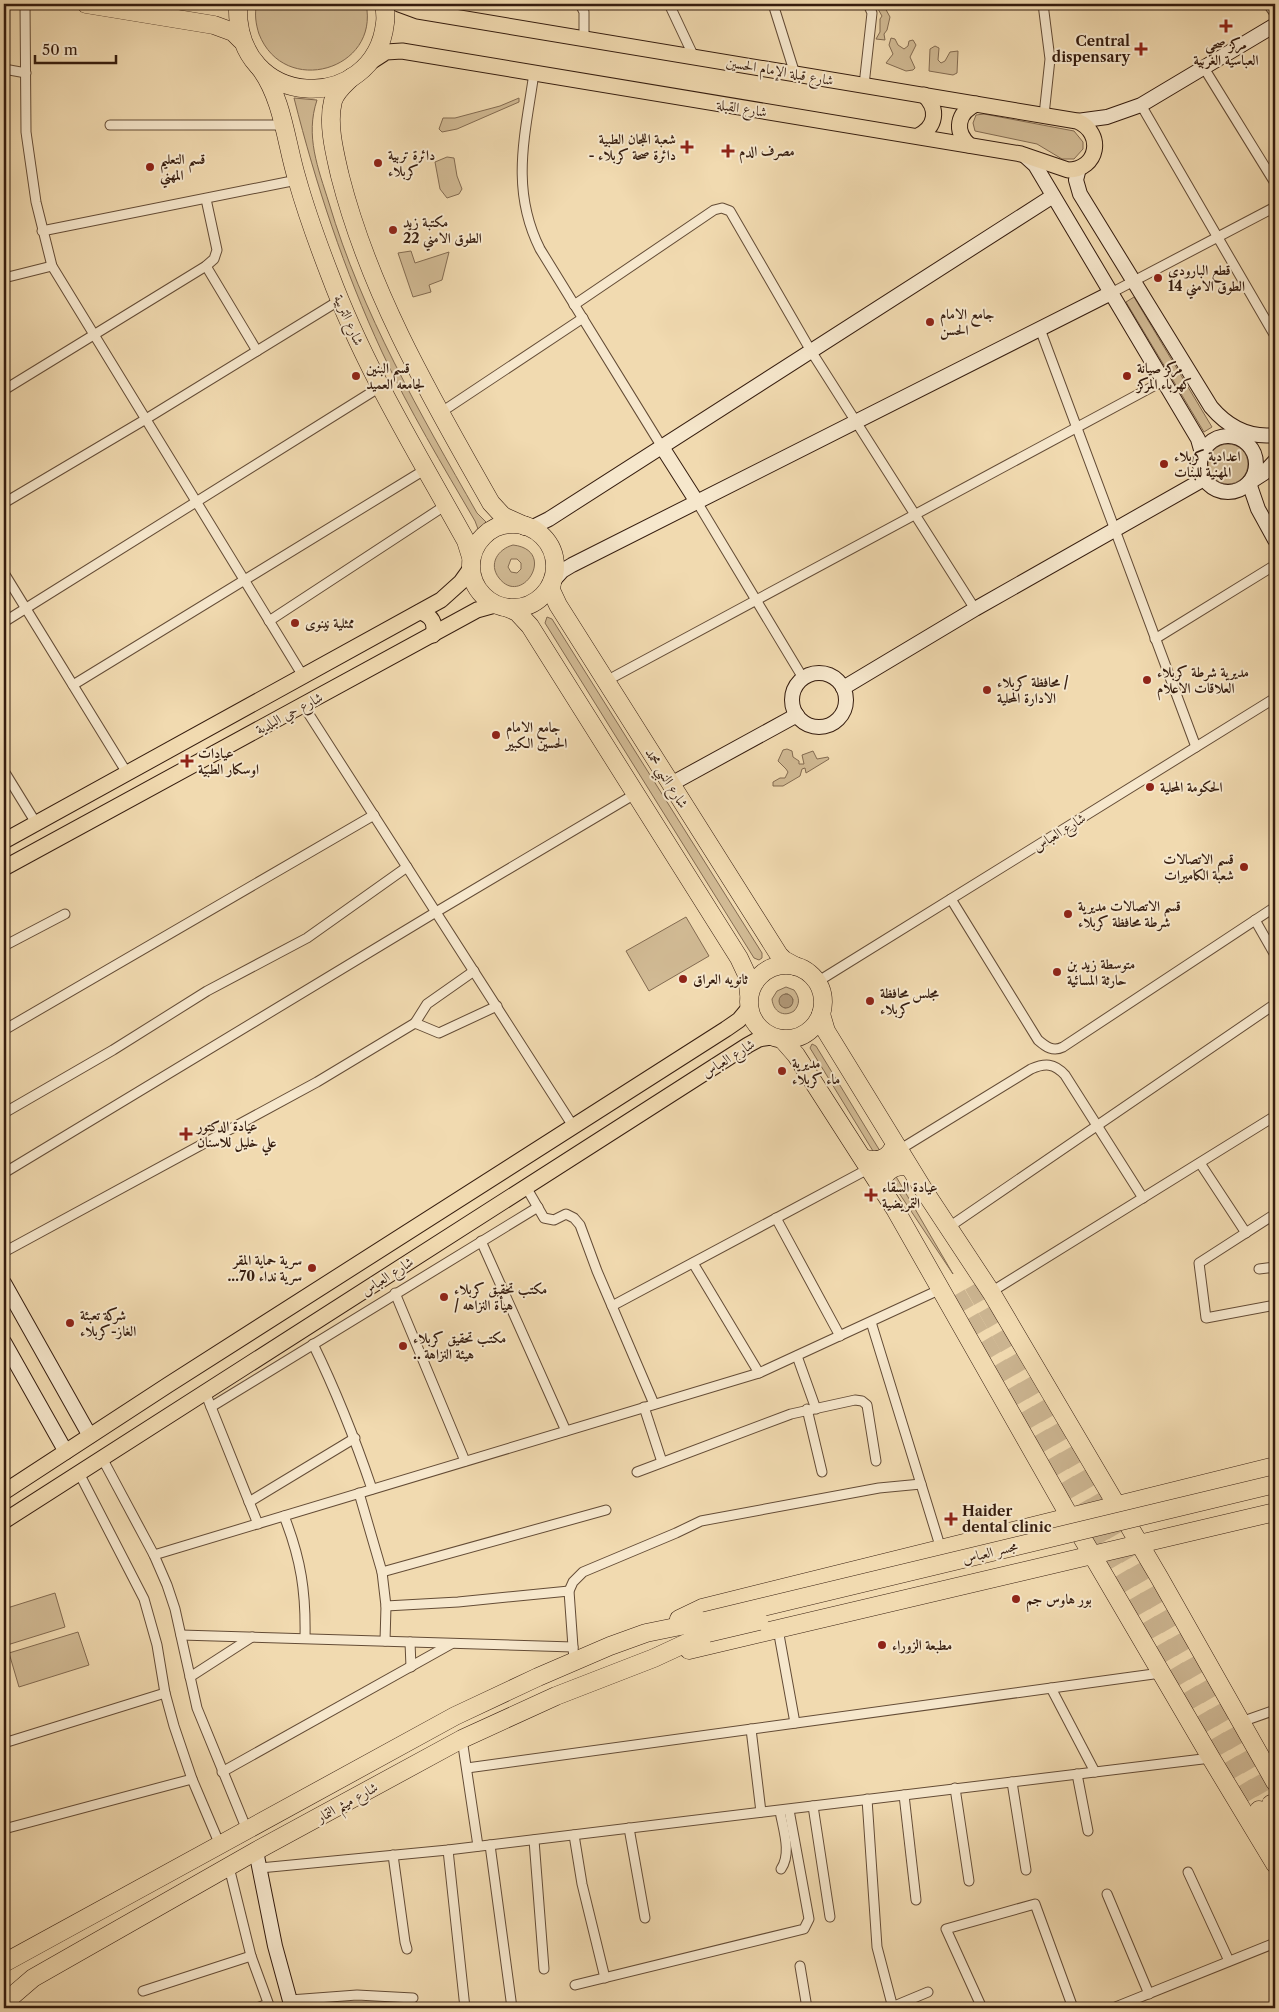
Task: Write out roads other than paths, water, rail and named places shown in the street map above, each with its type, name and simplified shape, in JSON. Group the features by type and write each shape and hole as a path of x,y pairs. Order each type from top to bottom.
{"highway":[{"path":"86,4 214,25 233,32 241,40"},
{"path":"238,4 237,22 241,40 249,55 260,68 276,80 288,85 314,89 334,86 352,77"},
{"path":"384,4 385,22 380,44 368,63 335,96 332,111 334,142 346,197 377,286 440,413 494,508 508,519 538,532 548,542 554,555 555,569 552,582 545,594 534,603 522,608 502,606"},
{"name":"شارع التربية","path":"260,68 273,90 297,180 320,250 340,300 380,387 466,541 471,563"},
{"path":"526,526 508,524 491,530 482,537 475,546 471,563 476,587 488,600 517,612 530,626 739,958 747,975 751,1015 759,1028 776,1038 796,1055 949,1292 1070,1517 1275,1864"},
{"name":"شارع النبي محمد","path":"552,582 551,590 558,605 779,955 795,966"},
{"path":"749,1001 752,985 766,970 775,966 795,966 804,969 817,982 822,992 821,1014 826,1031 925,1192 991,1292 1159,1577 1275,1782"},
{"path":"776,1038 796,1038 809,1031 821,1014"},
{"path":"866,1163 869,1160 883,1159 897,1147"},
{"path":"880,1186 885,1174 890,1169 903,1166 910,1167"},
{"path":"925,1192 973,1285"},
{"path":"1093,1465 1114,1484 1130,1492 1138,1495 1160,1495"},
{"path":"646,1633 702,1608 1275,1466"},
{"name":"مجسر العباس","path":"707,1627 1275,1484"},
{"path":"1046,1523 1051,1519 1056,1510 1054,1488"},
{"name":"مجسر العباس","path":"707,1627 1275,1496"},
{"path":"654,1658 1275,1512"},
{"path":"1159,1577 1157,1564 1161,1551 1168,1541 1179,1535"},
{"path":"1061,1563 1086,1566 1111,1586"},
{"name":"شارع ميثم التمار","path":"9,1958 573,1654 646,1633 707,1627"},
{"name":"شارع ميثم التمار","path":"4,2003 33,1978 229,1867 258,1859 462,1739 578,1686 654,1658 707,1627"},
{"path":"1269,1808 1275,1837"},
{"path":"12,2008 33,1978"}],"main road":[{"name":"شارع قبلة الإمام الحسين","path":"398,4 418,11 1077,121 1107,117 1141,105 1275,25"},
{"name":"شارع القبلة","path":"368,63 381,54 402,51 918,136 1020,154 1062,168 1073,170 1079,168"},
{"path":"918,136 926,132 931,126 934,117 934,109 924,95"},
{"path":"969,145 963,140 959,126 964,112 976,104"},
{"path":"1077,121 1088,127 1095,144 1092,156 1085,165 1079,168 1076,180 1080,194 1211,408 1220,418 1245,432 1258,436 1275,435"},
{"path":"1020,154 1032,162 1198,439 1202,454 1201,471 1204,479 1214,488 1226,492 1238,490 1261,476 1275,461"},
{"path":"526,526 535,526 544,522 1053,196"},
{"path":"552,582 567,568 1111,293"},
{"path":"1202,454 1212,441 1219,438 1227,436 1242,440 1249,445 1256,460 1254,475 1249,482"},
{"path":"662,447 697,502"},
{"path":"843,688 975,609 1204,479"},
{"path":"1249,482 1258,509 1275,540"},
{"name":"شارع حي البلدية","path":"4,841 441,600 465,578 471,563"},
{"name":"شارع حي البلدية","path":"4,868 477,610 502,606"},
{"path":"420,612 431,618 434,623 433,635"},
{"path":"813,673 827,674 833,677 843,688 845,695 843,711 832,723 817,726 802,721 793,709 792,694 795,686 803,678 813,673"},
{"path":"671,784 797,715"},
{"name":"شارع العباس","path":"4,1492 733,1024 749,1001"},
{"name":"شارع العباس","path":"4,1521 748,1045 759,1039 776,1038"},
{"path":"4,1282 90,1436"},
{"path":"4,1342 66,1452"},
{"path":"258,1859 276,1946 291,2004"}],"street":[{"path":"25,4 26,132 42,231 52,266 303,676"},
{"path":"580,4 584,12 584,39"},
{"path":"669,4 694,57"},
{"path":"773,4 795,74"},
{"path":"864,85 872,12 868,4"},
{"path":"1043,4 1050,59 1044,115"},
{"path":"1268,4 1275,14"},
{"path":"1204,68 1275,183"},
{"path":"4,69 26,73"},
{"path":"534,73 521,170 524,204 533,236 662,447"},
{"path":"1141,105 1275,336"},
{"path":"110,126 282,125"},
{"path":"42,231 297,180"},
{"path":"4,390 206,266 214,259 217,250 206,199"},
{"path":"1111,293 1275,207"},
{"path":"574,305 714,210 722,208 730,211 811,351 975,609"},
{"path":"4,278 52,266"},
{"path":"206,266 257,351"},
{"path":"4,502 146,419 340,300"},
{"path":"440,413 583,318"},
{"path":"1040,329 1196,747"},
{"path":"606,681 1163,381"},
{"path":"4,622 380,387"},
{"path":"73,685 426,469"},
{"path":"697,502 803,678"},
{"path":"269,620 446,505"},
{"path":"1155,639 1275,565"},
{"path":"4,574 127,773"},
{"name":"شارع العباس","path":"817,982 1275,698"},
{"path":"303,705 573,1126"},
{"path":"4,772 36,823"},
{"path":"4,1173 635,794"},
{"path":"4,1030 374,815"},
{"path":"4,1113 113,1050 207,991 308,938 407,867"},
{"path":"951,899 1038,1040 1047,1047 1056,1049 1063,1047 1275,907"},
{"path":"4,946 65,914"},
{"path":"1255,920 1275,955"},
{"path":"4,1252 317,1082 415,1023 427,1004 474,971"},
{"path":"949,1227 1275,1004"},
{"path":"415,1023 439,1033 497,1006"},
{"path":"897,1147 1031,1069 1045,1064 1056,1066 1065,1075 1143,1198"},
{"path":"991,1292 1275,1116"},
{"path":"1200,1162 1246,1233"},
{"path":"612,1306 776,1218 866,1163"},
{"path":"526,1187 544,1218 554,1220 566,1214 574,1218 580,1225 654,1404"},
{"path":"211,1407 538,1207"},
{"path":"1275,1214 1199,1263 1206,1318 1275,1306"},
{"path":"776,1218 840,1336"},
{"path":"481,1241 566,1431"},
{"path":"693,1263 759,1373"},
{"path":"1259,1269 1275,1267"},
{"path":"154,1555 759,1373 871,1322 949,1292"},
{"path":"395,1294 465,1461"},
{"path":"871,1322 941,1549"},
{"path":"313,1344 336,1390 372,1489"},
{"path":"797,1356 812,1409 822,1472"},
{"path":"205,1392 258,1524"},
{"path":"637,1472 791,1414 855,1400 862,1401 867,1405 876,1461"},
{"path":"644,1407 662,1462"},
{"path":"249,1502 355,1438"},
{"path":"102,1458 154,1555 175,1609 197,1708 247,1830"},
{"path":"79,1473 144,1599 157,1645 165,1693 192,1779 220,1845"},
{"path":"181,1635 453,1643 573,1654 569,1591 573,1582 583,1572 701,1521 879,1488 921,1484"},
{"path":"359,1493 382,1572 386,1606 385,1641"},
{"path":"382,1572 606,1510"},
{"path":"284,1516 299,1560 304,1596 305,1638"},
{"path":"386,1606 458,1602 569,1591"},
{"path":"778,1629 795,1723"},
{"path":"190,1677 252,1637"},
{"path":"410,1642 411,1666"},
{"path":"222,1772 453,1643"},
{"path":"467,1768 1161,1673"},
{"path":"1051,1688 1095,1772"},
{"path":"4,1743 165,1693"},
{"path":"1242,1722 1275,1710"},
{"path":"751,1729 761,1812"},
{"path":"462,1739 478,1846"},
{"path":"258,1859 393,1855 448,1850 1211,1758"},
{"path":"1077,1774 1088,1831"},
{"path":"4,1829 192,1779"},
{"path":"1012,1782 1026,1870"},
{"path":"955,1788 969,1881"},
{"path":"904,1795 916,1900"},
{"path":"867,1799 877,1947 893,2007 928,1992"},
{"path":"813,1806 830,1917"},
{"path":"575,1985 804,1929 809,1919 789,1810"},
{"path":"780,1811 787,1851 781,1869"},
{"path":"629,1828 645,1918"},
{"path":"574,1835 582,1884 605,1978"},
{"path":"534,1840 544,1970"},
{"path":"490,1845 512,2008"},
{"path":"448,1850 465,2008"},
{"path":"393,1855 407,1950"},
{"path":"229,1867 251,1956 269,2006 257,2008"},
{"path":"1188,1872 1228,1961"},
{"path":"1107,1894 1149,1994"},
{"path":"982,2008 946,1929 1035,1904 1073,2008"},
{"path":"1113,2008 1275,1943"},
{"path":"143,1991 251,1956"},
{"path":"800,1966 806,2008"},
{"path":"291,2004 357,1995 413,1998"}],"tunnel":[{"path":"973,1285 1271,1804"},
{"path":"957,1294 1259,1810"}],"place":[{"name":"مركز صحي العباسية الغربية","path":"1226,26"},
{"name":"Central dispensary","path":"1141,49"},
{"name":"شعبة اللجان الطبية - دائرة صحة كربلاء","path":"687,147"},
{"name":"مصرف الدم","path":"728,151"},
{"name":"دائرة تربية كربلاء","path":"378,163"},
{"name":"قسم التعليم المهني","path":"150,167"},
{"name":"مكتبة زيد الطوق الامني 22","path":"393,230"},
{"name":"قطع البارودي الطوق الامني 14","path":"1158,278"},
{"name":"جامع الامام الحسن","path":"930,322"},
{"name":"قسم البنين لجامعه العميد","path":"356,376"},
{"name":"مركز صيانة كهرباء المركز","path":"1127,376"},
{"name":"اعدادية كربلاء المهنية للبنات","path":"1164,464"},
{"name":"ممثلية نينوى","path":"295,623"},
{"name":"مديرية شرطة كربلاء العلاقات الاعلام","path":"1147,680"},
{"name":"محافظة كربلاء / الادارة المحلية","path":"987,690"},
{"name":"جامع الامام الحسين الكبير","path":"496,735"},
{"name":"عيادات اوسكار الطبية","path":"187,761"},
{"name":"الحكومة المحلية","path":"1150,787"},
{"name":"قسم الاتصالات شعبة الكاميرات","path":"1244,867"},
{"name":"قسم الاتصالات مديرية شرطة محافظة كربلاء","path":"1068,914"},
{"name":"متوسطة زيد بن حارثة المسائية","path":"1057,972"},
{"name":"ثانويه العراق","path":"683,979"},
{"name":"مجلس محافظة كربلاء","path":"870,1001"},
{"name":"مديرية ماء كربلاء","path":"782,1071"},
{"name":"عيادة الدكتور علي خليل للاسنان","path":"186,1134"},
{"name":"عيادة السقاء التمريضية","path":"871,1195"},
{"name":"سرية حماية المقر ...سرية نداء 70","path":"312,1268"},
{"name":"مكتب تحقيق كربلاء / هيأة النزاهه","path":"444,1297"},
{"name":"شركة تعبئة الغاز-كربلاء","path":"70,1323"},
{"name":"مكتب تحقيق كربلاء .. هيئة النزاهة","path":"403,1346"},
{"name":"Haider dental clinic","path":"951,1519"},
{"name":"بور هاوس جم","path":"1016,1599"},
{"name":"مطبعة الزوراء","path":"882,1645"}]}
